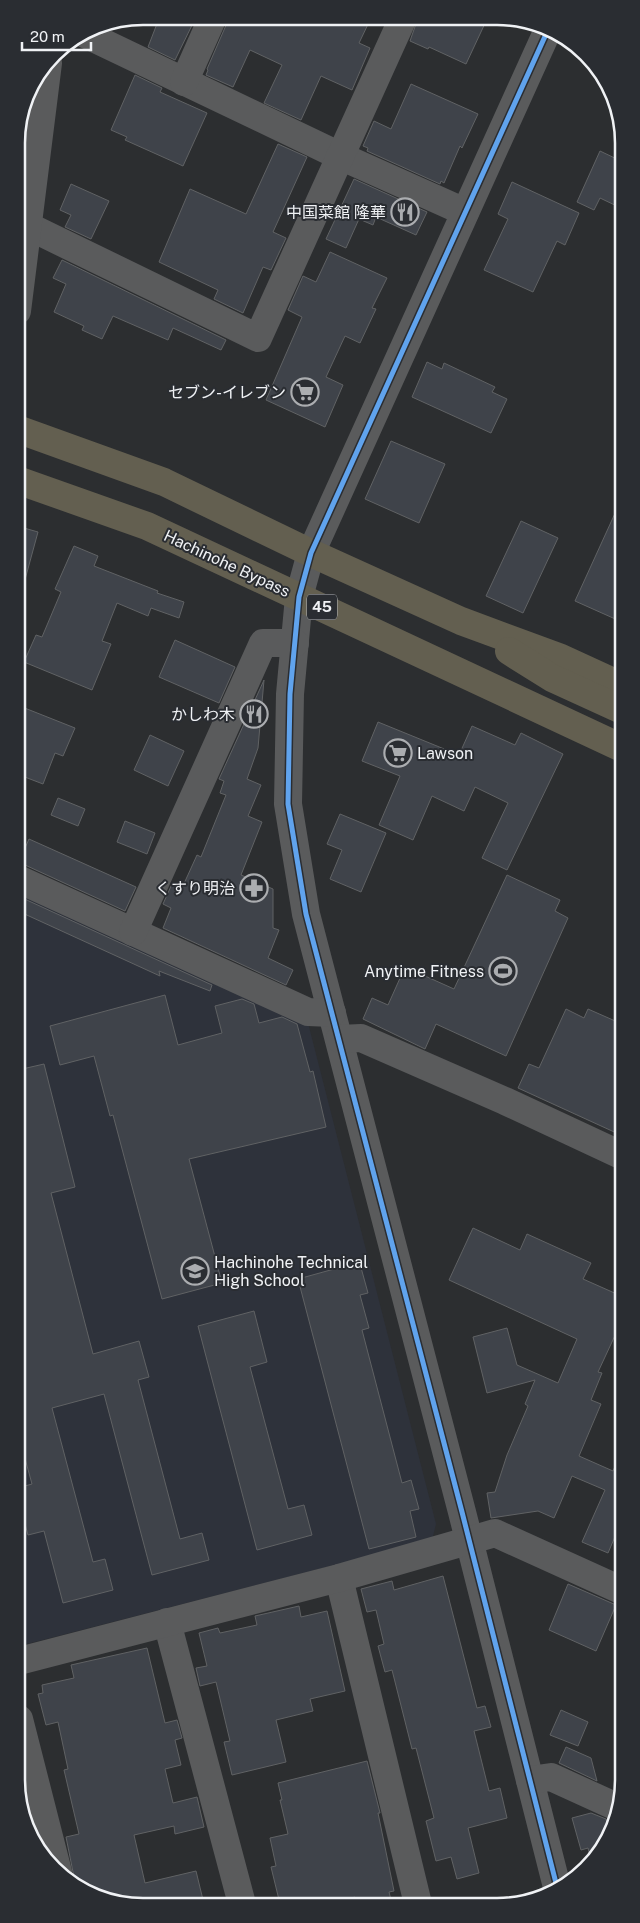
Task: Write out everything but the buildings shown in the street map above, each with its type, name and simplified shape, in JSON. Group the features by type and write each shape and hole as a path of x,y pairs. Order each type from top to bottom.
{"highway":[{"path":"25,432 164,482 311,553 461,621 561,658 615,683"},
{"name":"Hachinohe Bypass","path":"25,483 147,526 615,745"},
{"path":"461,621 552,678 615,707"}],"street":[{"path":"184,82 209,25"},
{"path":"28,226 258,338 400,25"},
{"path":"545,35 311,553 299,596 290,694 288,804 306,914 470,1541 556,1882"},
{"path":"92,37 340,156 465,212"},
{"path":"25,249 47,75"},
{"path":"133,932 263,643 295,643"},
{"path":"25,882 308,1012 332,1013"},
{"path":"340,1039 361,1038 505,1101 615,1152"},
{"path":"25,1658 339,1578 495,1533 615,1587"},
{"path":"339,1578 417,1898"},
{"path":"167,1622 240,1898"},
{"path":"25,1743 54,1857"},
{"path":"530,1780 551,1777 612,1805"}],"shaded area":[{"name":"Hachinohe Technical High School","path":"25,890 307,1019 436,1524 432,1540 25,1644"}],"cycle path":[{"path":"545,35 311,553 299,597 290,694 288,804 306,914 462,1512 556,1882"}],"place":[{"name":"中国菜館 隆華","path":"405,212"},
{"name":"セブン-イレブン","path":"305,392"},
{"name":"かしわ木","path":"254,714"},
{"name":"Lawson","path":"398,753"},
{"name":"くすり明治","path":"254,888"},
{"name":"Anytime Fitness","path":"503,971"},
{"name":"Hachinohe Technical High School","path":"195,1271"}]}
